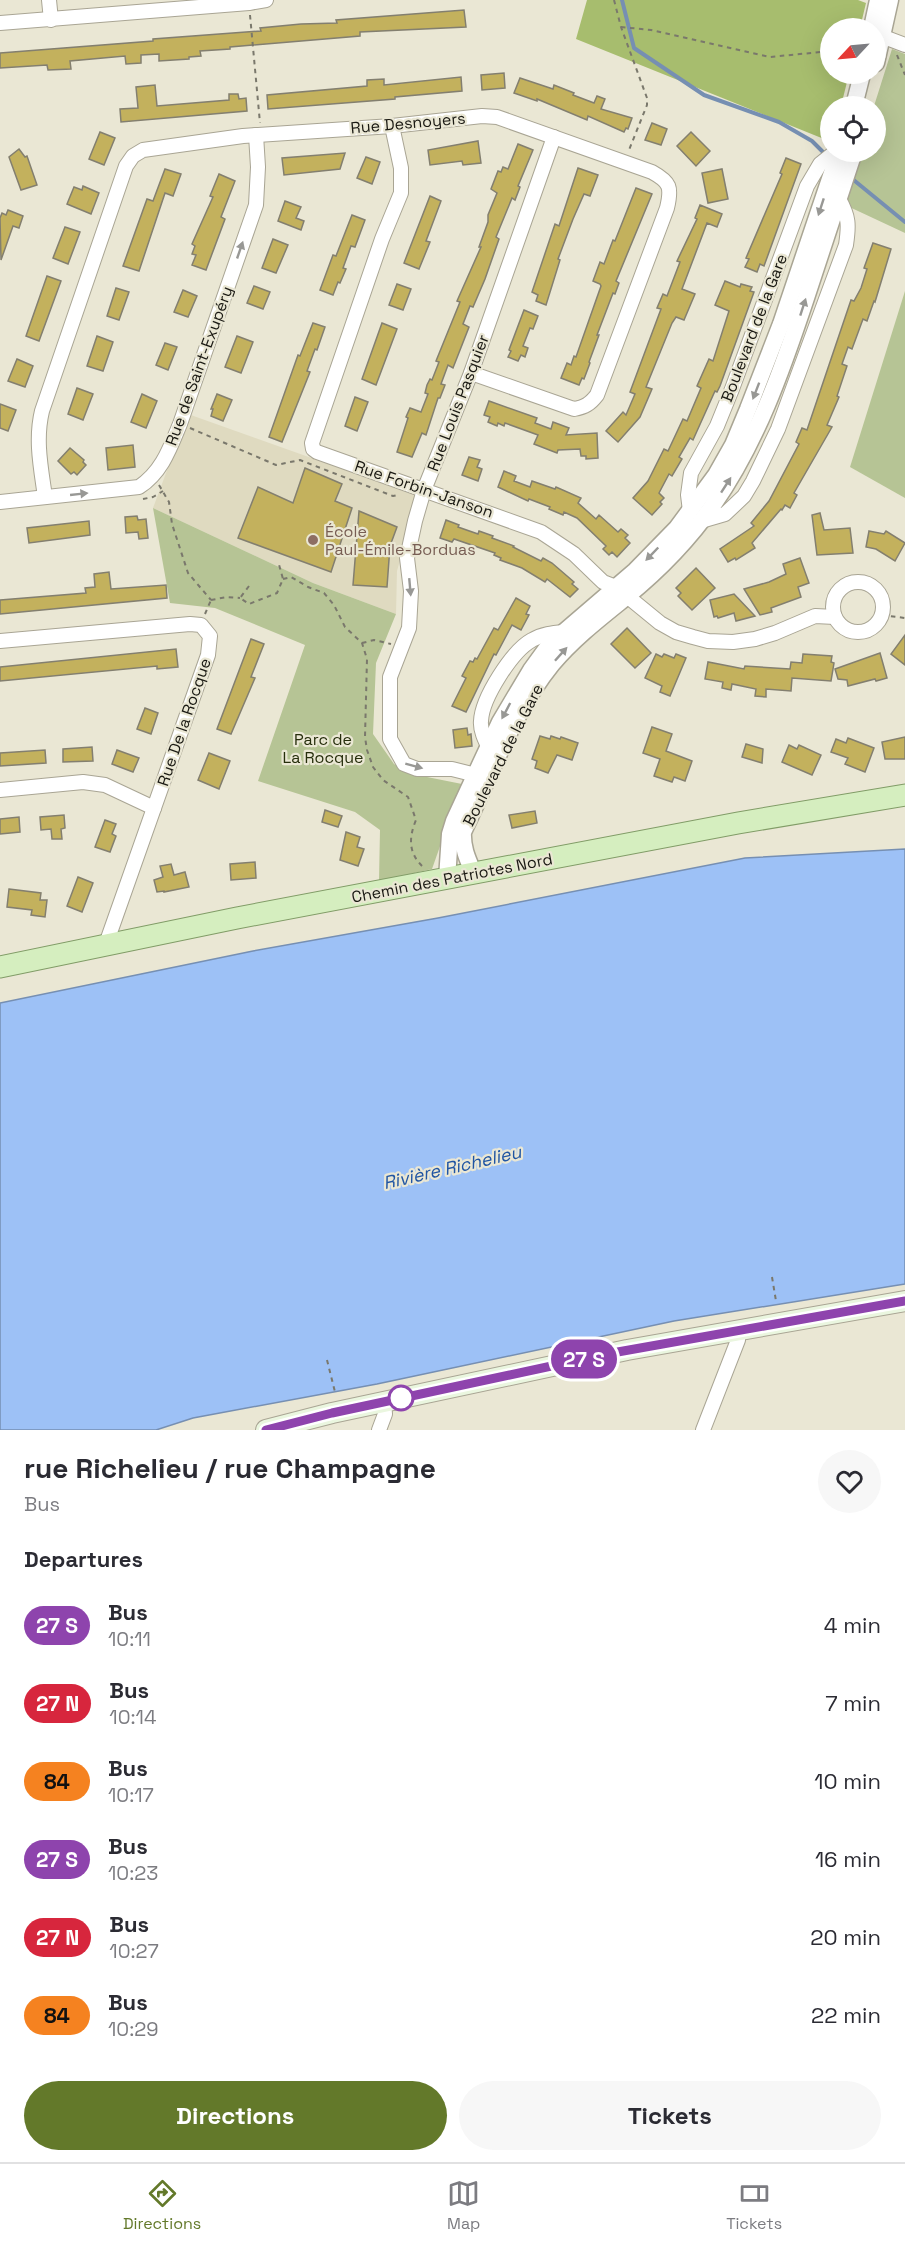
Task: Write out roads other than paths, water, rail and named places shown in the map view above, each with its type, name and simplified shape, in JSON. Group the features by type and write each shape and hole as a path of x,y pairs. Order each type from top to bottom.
{"main road":[{"name":"Chemin des Patriotes Nord","path":"0,967 106,944 474,873 738,823 905,795"},
{"path":"266,1430 606,1354 905,1301"}],"street":[{"path":"49,0 51,20"},
{"path":"0,23 266,0"},
{"path":"878,0 878,18"},
{"path":"884,18 890,0"},
{"path":"886,43 905,45"},
{"name":"Rue Desnoyers","path":"45,497 38,437 42,411 126,166 133,156 153,147 258,128 392,126 482,116 497,117 652,171 664,179 669,186 669,197 597,395 591,403 583,408 574,409 471,373"},
{"name":"Rue Forbin-Janson","path":"392,126 401,168 401,193 382,239 312,443 313,449 541,532 574,554 603,582 622,592 660,623 676,632 708,641 733,642 775,633 815,616 835,617"},
{"name":"Rue de Saint-Exupéry","path":"45,497 139,487 152,478 165,459 180,424 256,205 258,128"},
{"name":"Rue Louis Pasquier","path":"482,777 452,769 417,769 404,764 390,739 390,677 409,628 411,591 408,546 424,490 471,373 554,137"},
{"name":"Boulevard de la Gare","path":"695,516 687,495 692,473 717,426 732,389 807,186 822,162"},
{"name":"Boulevard de la Gare","path":"695,516 733,445 748,410 781,324 837,162"},
{"name":"Boulevard de la Gare","path":"442,880 450,834 524,706 552,664 600,617 677,528 695,516 730,480 763,416 781,373 851,162"},
{"path":"0,502 45,497"},
{"path":"856,582 877,590 883,605 882,615 876,625 857,633 846,630 835,617 833,606 841,589 856,582"},
{"name":"Boulevard de la Gare","path":"474,873 466,855 463,842 464,832 489,748 505,714 547,648 564,632 622,592"},
{"name":"Rue De la Rocque","path":"0,642 190,624 201,625 210,636 208,654 106,944"},
{"path":"0,790 83,782 105,785 154,808"},
{"path":"703,1430 738,1340 738,1329"},
{"path":"379,1430 385,1414 384,1402"}],"water":[{"name":"Rivière Richelieu","path":"905,849 905,1284 674,1321 377,1384 193,1418 156,1430 0,1430 0,1003 253,951 438,918 745,858"}],"waterway":[{"path":"622,0 634,48 704,95 779,122 812,141 820,149"},
{"path":"850,177 905,222"}],"place":[{"name":"École Paul-Émile-Borduas","path":"313,540"}],"park label":[{"name":"Parc de La Rocque","path":"323,748"}]}
